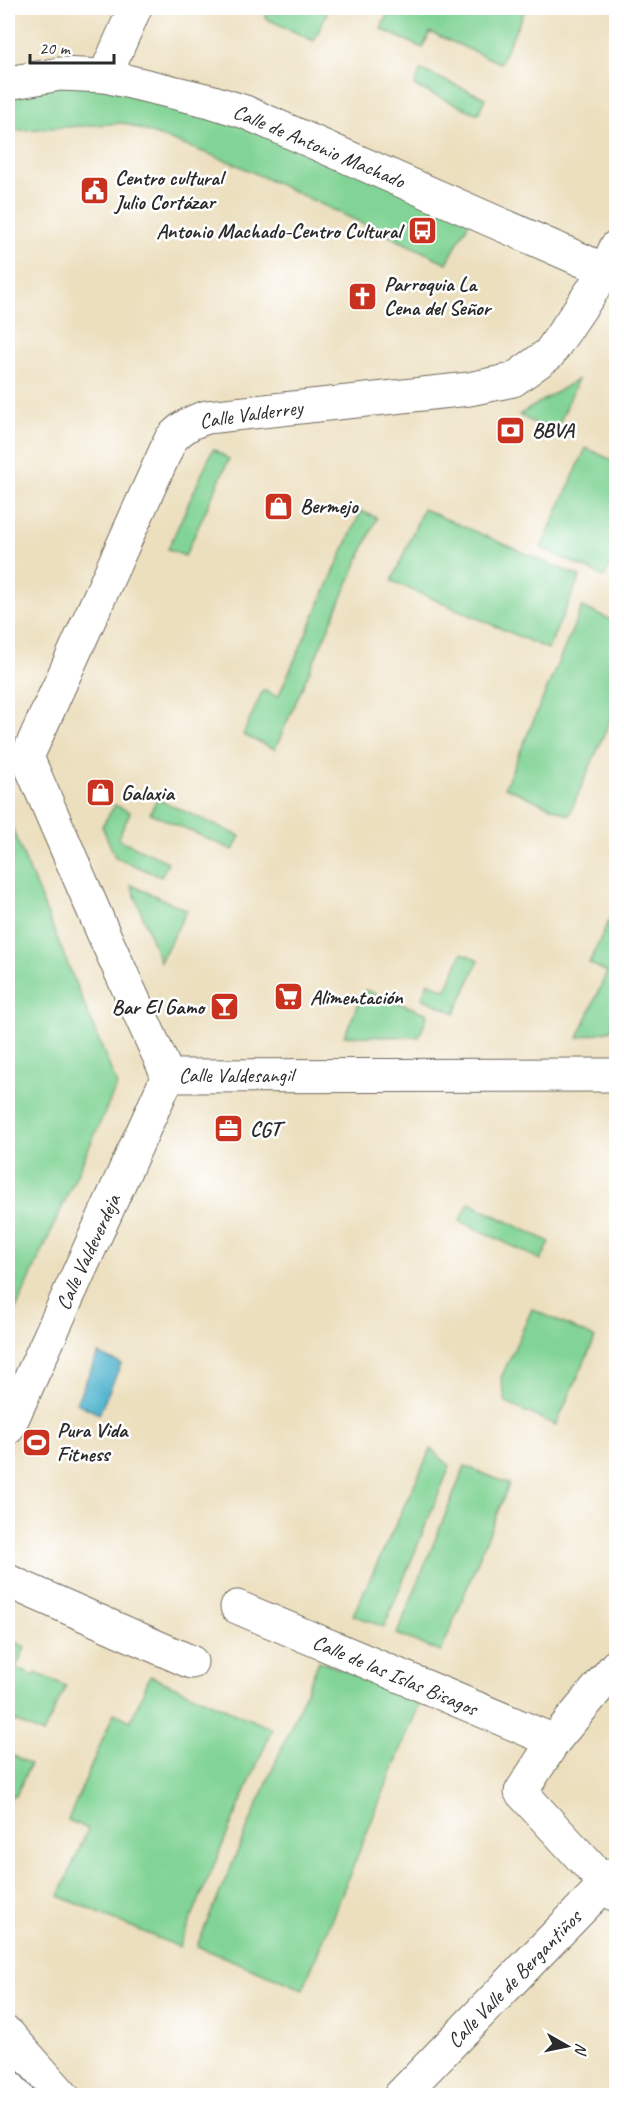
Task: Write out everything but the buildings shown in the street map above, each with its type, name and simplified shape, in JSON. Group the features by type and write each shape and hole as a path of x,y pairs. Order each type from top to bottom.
{"street":[{"path":"105,76 135,8"},
{"name":"Calle de Antonio Machado","path":"8,83 60,74 105,76 210,101 245,112 613,264"},
{"name":"Calle Valderrey","path":"27,757 171,440 180,429 207,417 469,389 513,380 549,354 613,264"},
{"name":"Calle Valdesangil","path":"27,757 105,938 168,1076 616,1076"},
{"name":"Calle Valdeverdeja","path":"8,1428 168,1076"},
{"path":"8,1581 191,1662"},
{"name":"Calle de las Islas Bisagos","path":"237,1607 554,1741"},
{"name":"Calle Valle de Bergantiños","path":"400,2096 613,1884 521,1792 554,1741 616,1665"},
{"path":"8,2034 63,2096"},
{"path":"8,2086 17,2096"}],"green space":[{"path":"270,8 329,8 314,41 265,18"},
{"path":"390,8 526,8 500,63 430,32 423,48 381,29"},
{"path":"421,70 485,98 478,114 414,86"},
{"path":"101,81 239,118 471,218 447,263 233,163 124,123 8,131 8,91"},
{"path":"578,379 555,434 519,415"},
{"path":"586,448 616,462 616,552 605,577 541,548"},
{"path":"213,449 229,459 185,556 168,549"},
{"path":"423,509 580,577 548,649 392,581"},
{"path":"361,511 377,518 275,749 243,735 263,690 278,697"},
{"path":"582,607 616,622 616,707 569,815 505,787"},
{"path":"157,799 240,836 233,850 150,813"},
{"path":"115,805 130,812 118,839 168,862 161,877 115,857 102,826"},
{"path":"8,818 117,1085 8,1327"},
{"path":"131,885 187,910 160,962"},
{"path":"612,914 616,916 616,1018 611,1030 578,1038 607,972 589,963"},
{"path":"462,953 479,960 455,1013 422,998 428,982 446,990"},
{"path":"365,990 428,1014 419,1037 344,1036"},
{"path":"469,1203 550,1242 541,1260 460,1221"},
{"path":"532,1309 595,1338 556,1425 506,1403 501,1378"},
{"path":"431,1449 450,1466 384,1627 353,1615"},
{"path":"465,1466 509,1484 441,1652 397,1634"},
{"path":"8,1639 25,1647 16,1668 34,1676 36,1673 66,1686 43,1734 13,1720 8,1731"},
{"path":"319,1661 421,1700 303,1989 197,1946"},
{"path":"150,1676 272,1729 179,1947 59,1896 88,1829 68,1820 114,1713 131,1721"},
{"path":"8,1753 30,1764 16,1796 12,1794 8,1805"}],"water":[{"path":"98,1354 121,1364 99,1414 76,1403"}],"place":[{"name":"Centro cultural Julio Cortázar","path":"94,190"},
{"name":"Antonio Machado-Centro Cultural","path":"422,231"},
{"name":"Parroquia La Cena del Señor","path":"363,296"},
{"name":"BBVA","path":"511,430"},
{"name":"Bermejo","path":"279,506"},
{"name":"Galaxia","path":"100,793"},
{"name":"Alimentación","path":"289,997"},
{"name":"Bar El Gamo","path":"225,1007"},
{"name":"CGT","path":"229,1129"},
{"name":"Pura Vida Fitness","path":"36,1442"}]}
